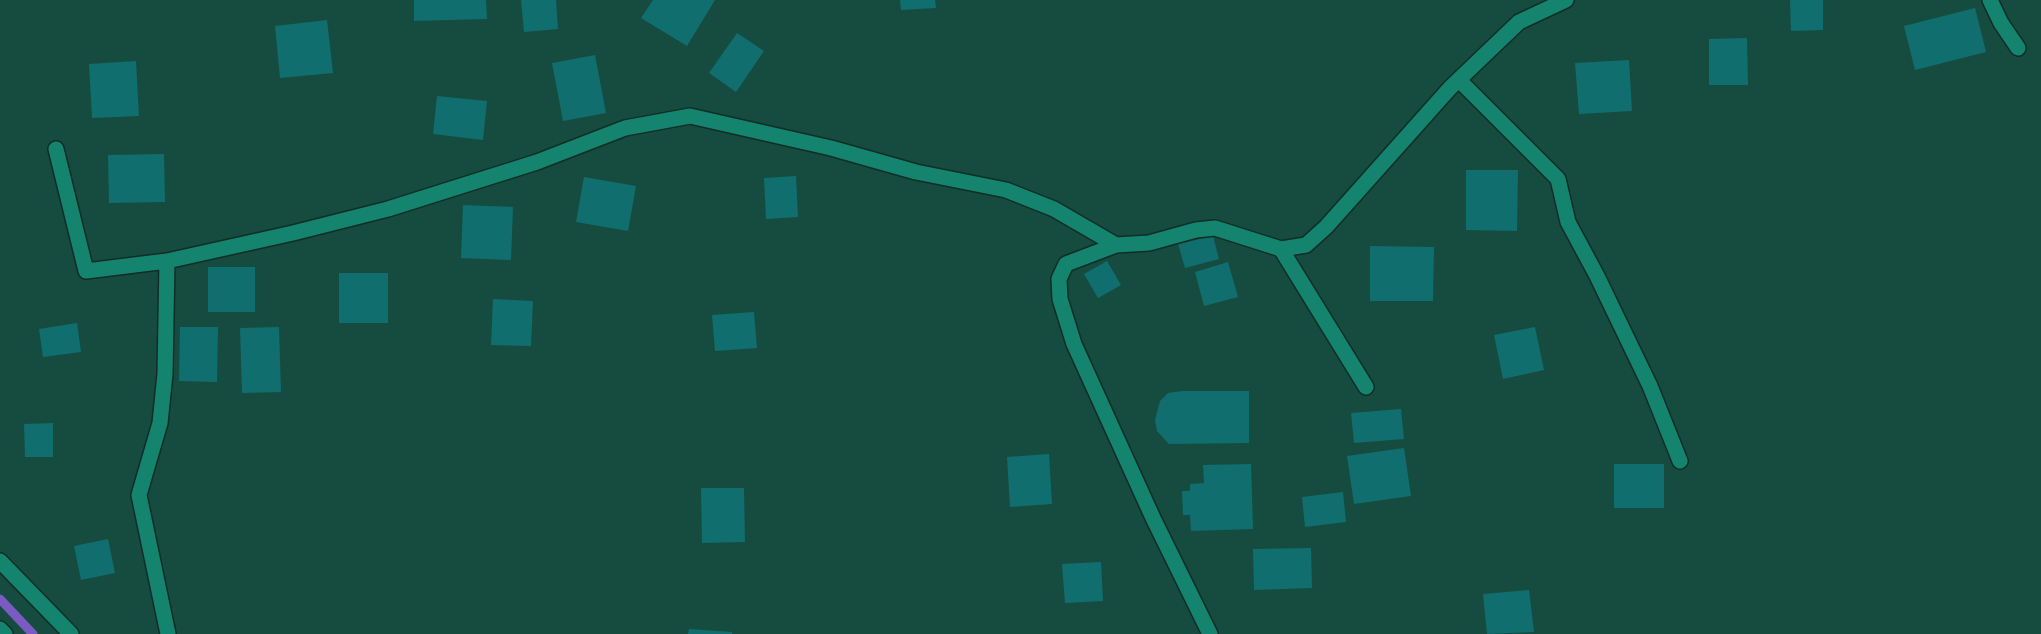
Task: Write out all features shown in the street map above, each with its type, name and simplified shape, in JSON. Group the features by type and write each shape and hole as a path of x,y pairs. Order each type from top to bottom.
{"street":[{"path":"1210,634 1153,518 1078,352 1060,299 1059,279 1066,264 1116,246 1149,243 1188,231 1215,228 1281,248 1306,246 1326,227 1459,80 1519,22 1566,0"},
{"path":"1990,0 2001,23 2018,48"},
{"path":"1459,80 1558,179 1568,222 1597,276 1650,386 1680,461"},
{"path":"56,149 86,270 167,261 293,233 388,209 537,162 625,128 690,116 831,148 916,172 1006,190 1054,209 1116,246"},
{"path":"1281,248 1366,387"},
{"path":"167,261 165,374 160,423 139,494 168,634"},
{"path":"0,561 71,634"},
{"path":"0,629 5,634"}],"building":[{"path":"414,0 486,0 487,19 414,21"},
{"path":"521,0 556,0 558,29 524,32"},
{"path":"653,0 715,0 687,46 641,18"},
{"path":"900,0 935,0 936,8 901,10"},
{"path":"1790,0 1823,0 1823,30 1791,31"},
{"path":"1975,8 1986,52 1915,70 1904,26"},
{"path":"327,20 333,73 280,78 275,26"},
{"path":"737,33 764,51 736,92 709,73"},
{"path":"1747,38 1748,85 1709,85 1709,39"},
{"path":"595,55 606,113 563,121 552,63"},
{"path":"1629,60 1632,111 1579,114 1575,63"},
{"path":"136,61 139,116 92,118 89,64"},
{"path":"437,96 487,101 483,140 433,134"},
{"path":"164,154 165,202 109,203 108,155"},
{"path":"1466,170 1518,170 1517,231 1466,230"},
{"path":"796,176 798,217 766,219 764,178"},
{"path":"584,177 636,186 628,231 576,222"},
{"path":"463,205 513,207 511,260 461,258"},
{"path":"1213,236 1219,259 1185,268 1178,244"},
{"path":"1370,246 1434,247 1433,301 1370,301"},
{"path":"1107,261 1121,285 1098,298 1084,274"},
{"path":"1228,262 1238,297 1204,306 1195,272"},
{"path":"208,267 255,267 255,312 208,312"},
{"path":"339,273 388,273 388,323 339,323"},
{"path":"493,299 533,301 531,346 491,345"},
{"path":"754,312 757,348 715,351 712,315"},
{"path":"77,323 81,352 43,357 39,329"},
{"path":"180,327 218,327 217,382 179,381"},
{"path":"279,327 281,392 242,393 240,328"},
{"path":"1535,327 1544,370 1503,379 1494,335"},
{"path":"1182,391 1249,391 1249,443 1169,444 1157,431 1155,420 1160,401 1168,393"},
{"path":"1401,409 1404,439 1354,443 1351,413"},
{"path":"53,423 53,457 25,457 24,424"},
{"path":"1404,448 1411,496 1354,504 1347,456"},
{"path":"1049,454 1052,504 1010,507 1007,457"},
{"path":"1251,464 1253,529 1191,531 1190,515 1183,515 1182,491 1190,491 1190,484 1204,483 1203,465"},
{"path":"1614,464 1664,464 1664,508 1614,508"},
{"path":"701,488 744,488 745,542 702,543"},
{"path":"1343,492 1346,522 1305,527 1302,497"},
{"path":"108,539 115,573 81,580 74,546"},
{"path":"1311,548 1312,588 1254,590 1253,549"},
{"path":"1101,562 1103,601 1065,603 1062,564"},
{"path":"1529,590 1534,632 1487,634 1483,594"},
{"path":"689,629 732,632 732,634 688,634"}],"waterway":[{"path":"0,599 33,634"}]}
